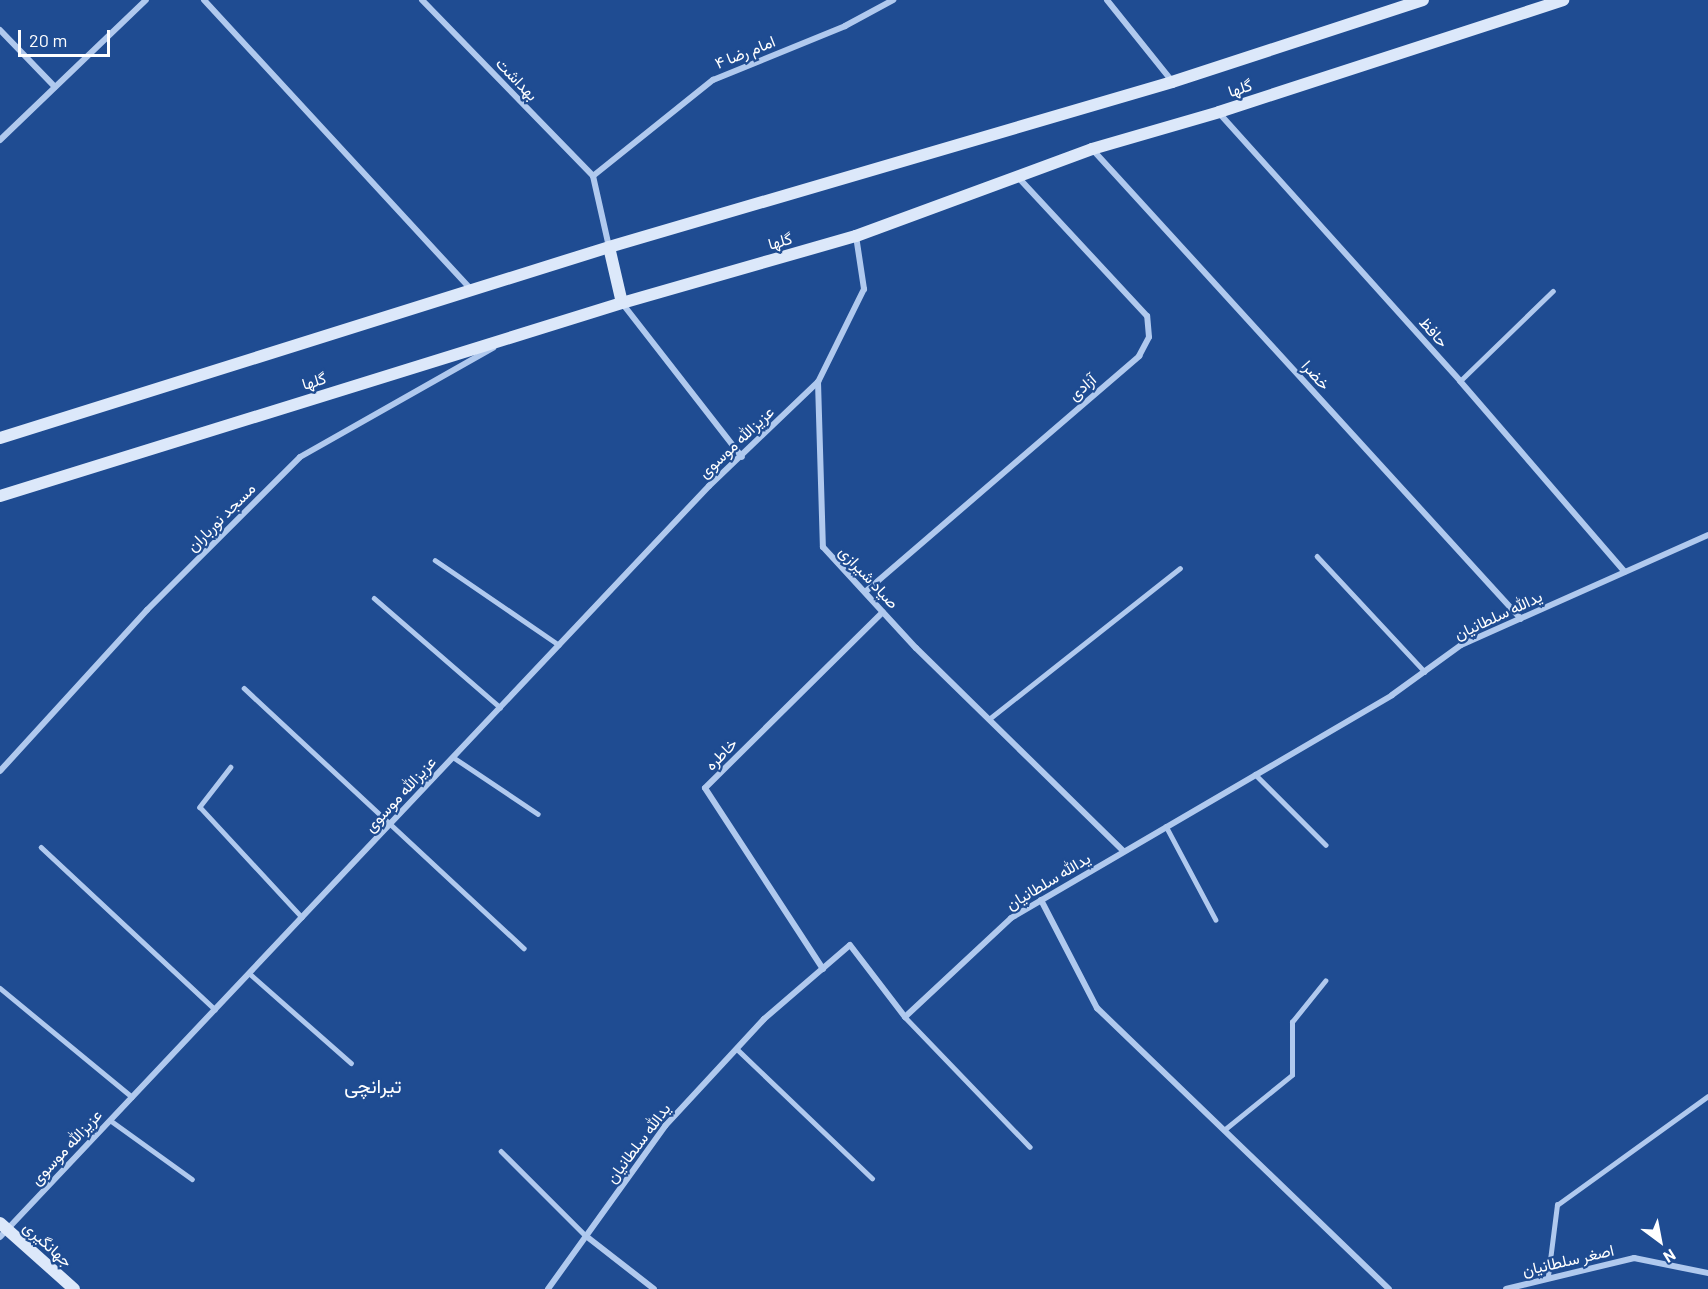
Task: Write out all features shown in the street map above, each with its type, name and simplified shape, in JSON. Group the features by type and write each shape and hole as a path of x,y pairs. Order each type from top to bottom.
{"main road":[{"name":"گلها","path":"0,438 609,247 1172,82 1423,0"},
{"name":"گلها","path":"0,496 622,303 856,236 1092,149 1219,112 1563,0"},
{"path":"609,247 622,303"},
{"name":"جهانگیری","path":"2,1230 74,1289"}],"street":[{"path":"0,140 146,0"},
{"path":"204,0 472,290"},
{"name":"بهداشت","path":"422,0 592,176"},
{"name":"امام رضا ۴","path":"592,176 712,80 845,26 893,0"},
{"path":"1107,0 1172,82"},
{"path":"0,30 56,87"},
{"name":"حافظ","path":"1219,112 1460,381 1625,572"},
{"name":"خضرا","path":"1092,149 1521,619"},
{"path":"592,176 609,247"},
{"name":"آزادی","path":"865,592 1139,356 1149,337 1147,316 1017,176"},
{"name":"صیاد شیرازی","path":"856,236 864,289 818,382 823,547 883,612 1123,851"},
{"path":"622,303 742,456"},
{"name":"مسجد نورباران","path":"0,771 147,610 300,457 506,340"},
{"name":"عزیزالله موسوی","path":"2,1230 132,1097 709,486 818,382"},
{"name":"یدالله سلطانیان","path":"548,1289 665,1126 764,1019 850,945 905,1017 1011,918 1425,672 1461,645 1708,535"},
{"name":"خاطره","path":"823,969 705,788 883,612"},
{"path":"1041,900 1097,1008 1389,1289"},
{"path":"586,1236 654,1289"},
{"name":"اصغر سلطانیان","path":"1506,1289 1548,1276 1634,1258 1708,1274"}],"lane":[{"path":"1460,381 1553,291"},
{"path":"1317,556 1425,672"},
{"path":"435,560 559,645"},
{"path":"989,719 1180,568"},
{"path":"374,598 500,707"},
{"path":"244,688 524,948"},
{"path":"453,757 538,814"},
{"path":"231,767 200,807 302,917"},
{"path":"1255,774 1326,845"},
{"path":"1166,826 1216,920"},
{"path":"41,847 215,1009"},
{"path":"249,973 351,1063"},
{"path":"1224,1130 1292,1075 1292,1022 1325,981"},
{"path":"0,988 132,1097"},
{"path":"905,1017 1030,1147"},
{"path":"737,1049 872,1178"},
{"path":"1548,1276 1557,1205 1708,1096"},
{"path":"110,1120 192,1179"},
{"path":"501,1151 586,1236"}],"district":[{"name":"تیرانچی","path":"373,1085"}]}
